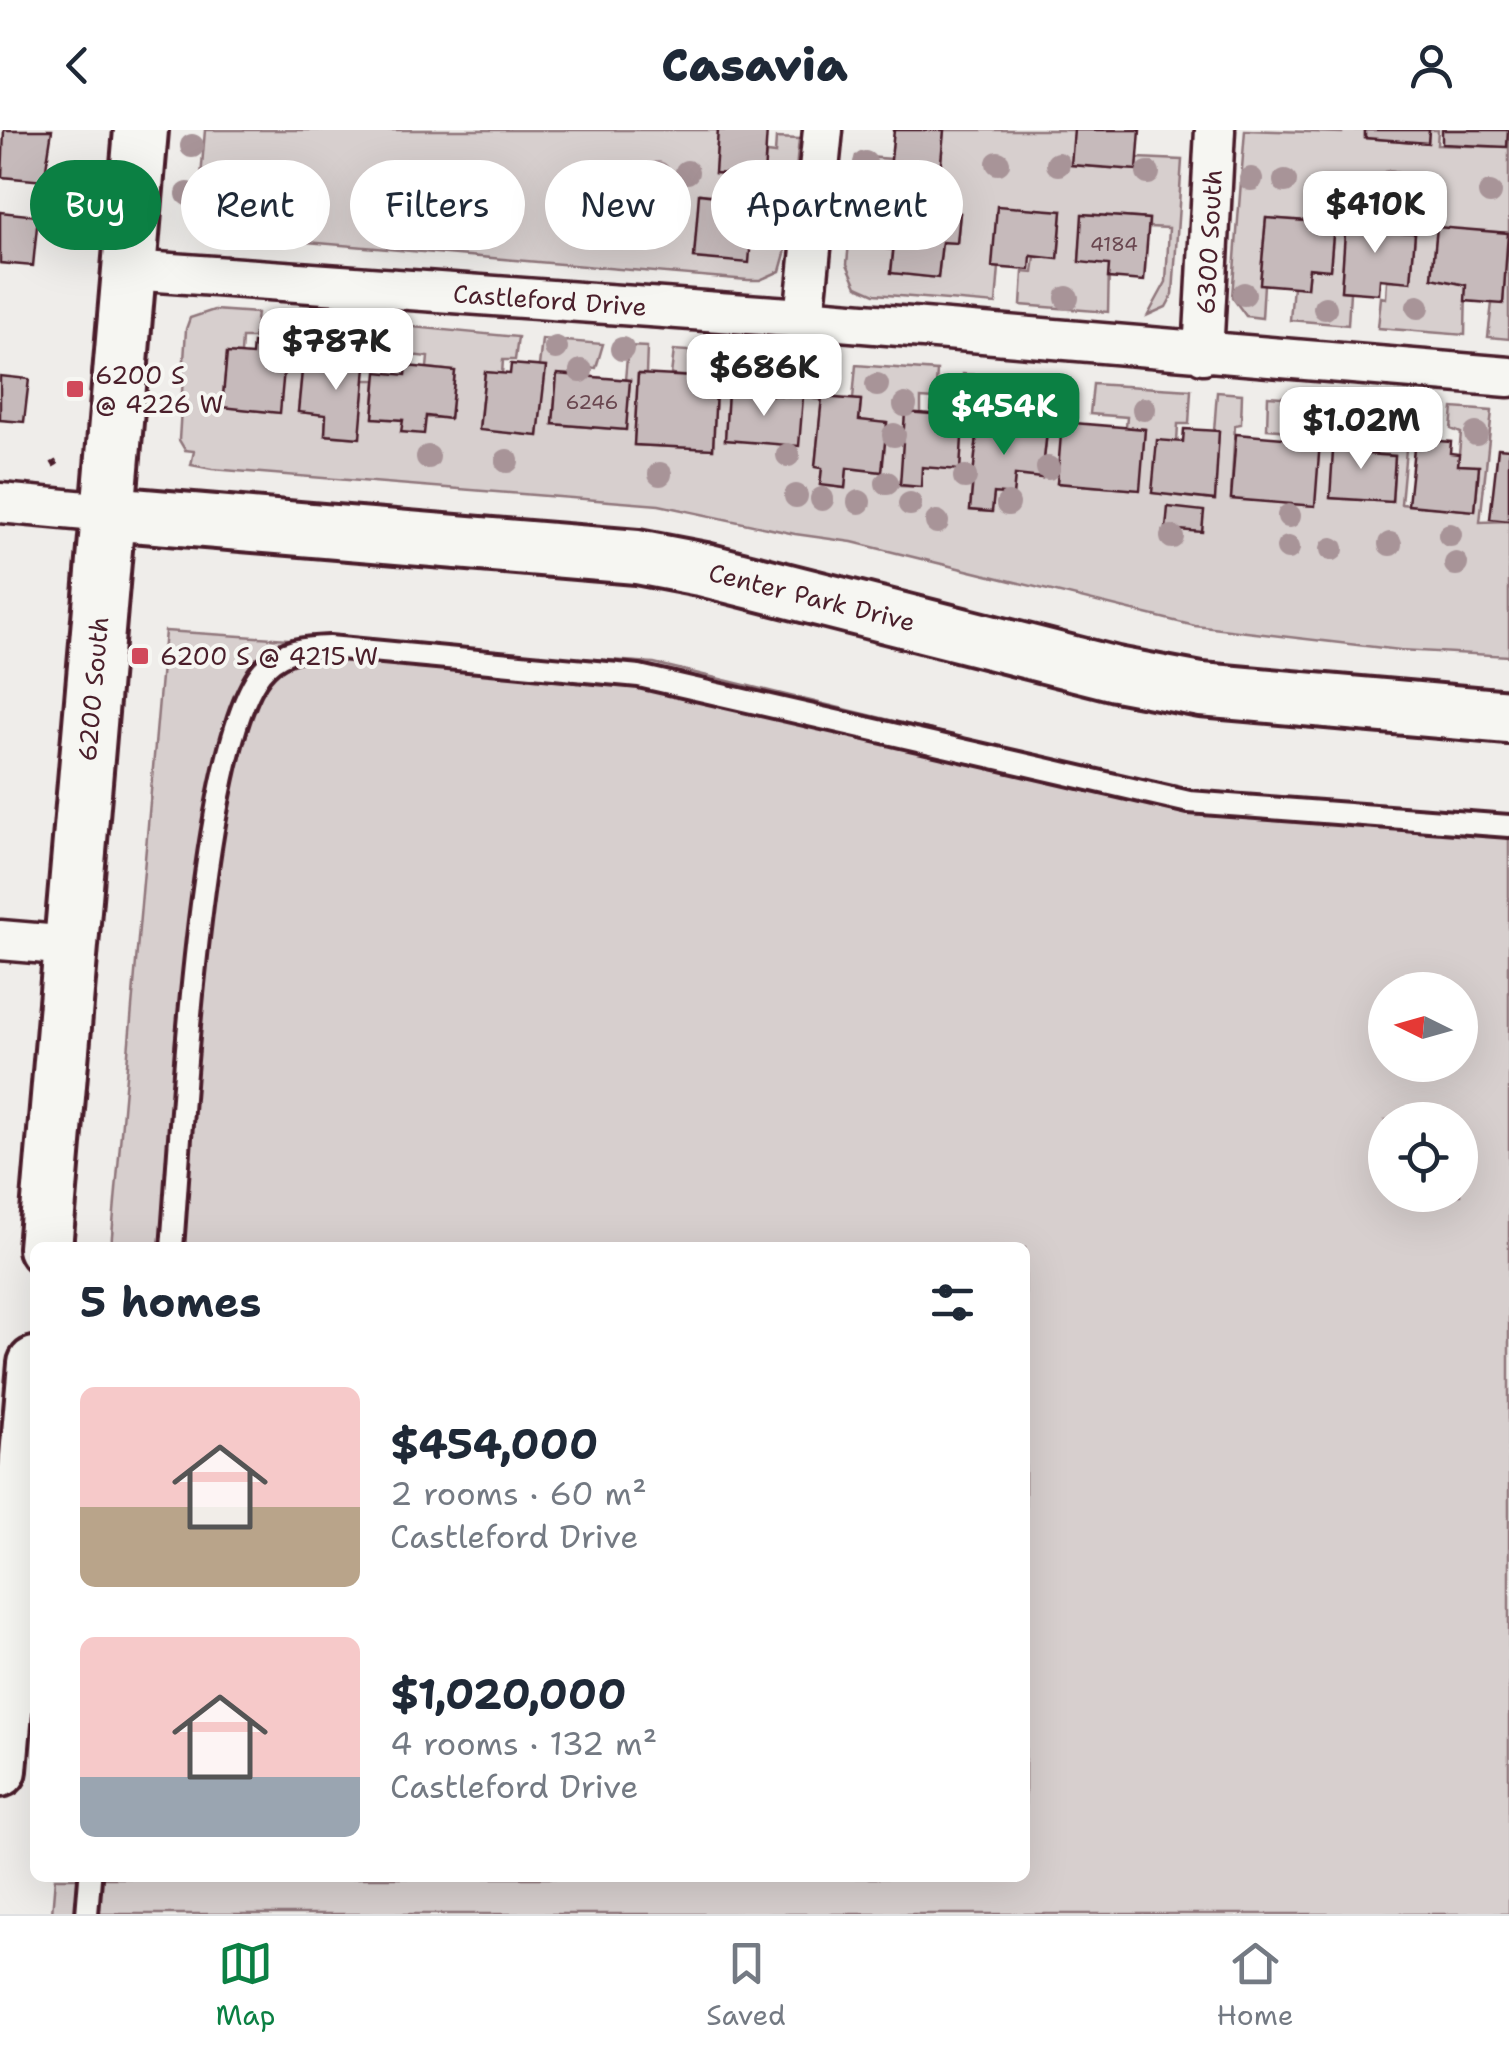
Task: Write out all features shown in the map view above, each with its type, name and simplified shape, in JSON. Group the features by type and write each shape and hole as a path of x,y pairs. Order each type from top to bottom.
{"main road":[{"name":"6200 South","path":"46,1242 141,130"},
{"name":"Center Park Drive","path":"108,513 637,557 705,570 1116,674 1201,690 1509,716"},
{"path":"0,1770 23,1379"}],"street":[{"path":"804,318 822,130"},
{"name":"6300 South","path":"1203,354 1215,130"},
{"name":"Castleford Drive","path":"129,270 804,318 1509,377"},
{"path":"0,504 108,513"},
{"path":"0,940 71,946"}],"lane":[{"path":"173,1242 199,940 224,768 238,718 264,669 298,648 329,647 639,676 1189,802 1509,826"},
{"path":"87,1914 90,1882"}],"shaded area":[{"path":"205,130 718,130 716,160 711,160 711,195 700,194 694,257 748,262 749,250 786,250 780,271 760,280 748,280 399,250 525,250 525,160 350,160 350,246 330,244 330,160 202,160"},
{"path":"944,130 1074,130 1072,165 1136,170 1138,158 1182,160 1173,294 1166,307 1148,315 1166,282 1169,228 1149,227 1149,219 1083,214 1079,261 1109,265 1108,312 1021,305 1023,272 1033,273 1035,256 1058,258 1062,212 999,267 996,304 875,294 857,286 847,264 848,250 893,250 891,273 938,278 941,250 963,250 963,160 941,160"},
{"path":"1245,130 1365,130 1365,138 1428,143 1429,130 1438,130 1437,145 1507,147 1509,130 1509,339 1488,337 1492,303 1503,303 1508,233 1437,228 1432,277 1466,285 1465,335 1378,328 1387,280 1411,281 1415,234 1382,231 1347,217 1341,291 1350,292 1348,325 1290,320 1293,286 1307,288 1309,268 1330,269 1334,223 1266,218 1260,283 1264,284 1262,318 1246,316 1232,297"},
{"path":"776,138 799,139 797,160 765,160 766,153 775,154"},
{"path":"856,156 891,160 856,160"},
{"path":"214,310 257,313 254,338 242,338 241,354 227,353 222,407 279,413 286,347 281,346 282,317 339,320 338,345 326,345 324,363 303,362 298,412 326,415 325,435 359,438 365,380 376,380 373,417 450,418 455,371 427,368 428,357 410,355 413,327 518,337 515,360 503,360 502,374 485,372 479,429 538,436 545,368 539,366 542,339 603,344 596,368 575,366 573,375 557,375 553,424 625,430 630,381 625,380 628,346 647,347 646,374 638,374 634,445 713,449 716,389 693,387 694,377 671,375 674,350 771,357 770,381 754,380 752,393 728,393 725,440 794,397 797,359 819,361 814,399 822,400 815,467 822,468 820,485 845,488 847,468 881,471 887,423 859,420 861,401 853,399 856,365 937,371 935,399 921,398 921,413 901,486 921,487 922,467 960,469 963,374 977,375 973,412 979,413 970,510 991,512 994,493 1013,494 1015,475 1042,477 1047,432 1023,429 1024,412 1012,411 1015,378 1067,382 1057,483 1139,490 1145,429 1126,427 1127,417 1090,414 1093,384 1191,390 1189,424 1178,424 1177,442 1152,493 1214,500 1219,432 1214,431 1217,392 1242,394 1241,424 1235,425 1231,498 1314,506 1320,441 1293,438 1292,431 1267,429 1268,396 1340,401 1331,498 1392,502 1395,456 1374,455 1376,435 1364,434 1366,402 1410,405 1401,504 1475,511 1479,467 1458,465 1461,433 1451,429 1453,408 1492,411 1480,522 1509,521 1509,656 1400,650 1195,626 852,542 659,505 191,465 194,451 185,450 179,440 186,329 190,318"},
{"path":"165,631 654,663 1192,793 1509,816 1509,1914 52,1914 55,1882 1030,1882 1030,1242 111,1242"}],"building":[{"path":"4,130 52,130 47,160 30,160 30,180 2,177"},
{"path":"718,130 767,130 765,160 716,160"},
{"path":"894,130 944,130 941,160 891,160"},
{"path":"1074,130 1140,130 1137,170 1071,165"},
{"path":"1365,130 1429,130 1428,143 1365,138"},
{"path":"1442,130 1508,130 1507,147 1442,144"},
{"path":"699,194 711,195 711,250 750,250 749,263 694,258"},
{"path":"997,206 1062,211 1058,259 1031,256 1030,270 992,267"},
{"path":"0,212 30,215 33,266 0,263"},
{"path":"1082,214 1149,219 1144,281 1108,278 1109,265 1079,262"},
{"path":"1346,217 1383,220 1382,231 1415,233 1411,282 1380,279 1379,294 1341,291"},
{"path":"1266,218 1334,223 1330,270 1309,268 1307,288 1260,284"},
{"path":"1437,227 1508,233 1503,304 1465,301 1466,285 1432,278"},
{"path":"893,250 941,250 938,278 891,273"},
{"path":"253,343 286,347 280,413 222,407 227,353 252,355"},
{"path":"335,352 367,355 360,438 325,435 326,415 298,412 303,361 334,364"},
{"path":"511,364 546,367 538,436 479,430 485,372 510,374"},
{"path":"407,366 455,371 450,419 426,416 424,434 401,432 403,420 373,418 377,372 406,375"},
{"path":"557,374 630,380 626,430 553,424"},
{"path":"638,374 694,377 693,387 716,389 713,449 634,445"},
{"path":"0,376 29,379 24,422 0,420"},
{"path":"728,392 803,397 799,446 725,440"},
{"path":"822,397 861,400 859,420 887,423 882,472 847,468 845,488 820,485 822,468 815,467"},
{"path":"932,403 964,405 960,470 922,467 921,487 900,485 905,412 931,414"},
{"path":"979,413 1018,417 1017,428 1047,431 1042,478 1015,475 1013,495 994,493 992,512 970,510"},
{"path":"1062,422 1145,429 1140,490 1057,483"},
{"path":"1184,429 1219,431 1215,500 1152,493 1157,440 1183,442"},
{"path":"1236,434 1320,441 1315,506 1231,499"},
{"path":"1334,436 1369,438 1368,454 1395,456 1392,502 1330,498"},
{"path":"1415,439 1451,442 1450,453 1459,454 1458,465 1479,466 1475,511 1408,505"},
{"path":"1498,448 1509,449 1509,521 1490,519"},
{"path":"1168,507 1204,511 1202,532 1166,529"}],"place":[{"name":"6200 S @ 4226 W","path":"75,389"},
{"name":"6200 S @ 4215 W","path":"140,656"}]}
